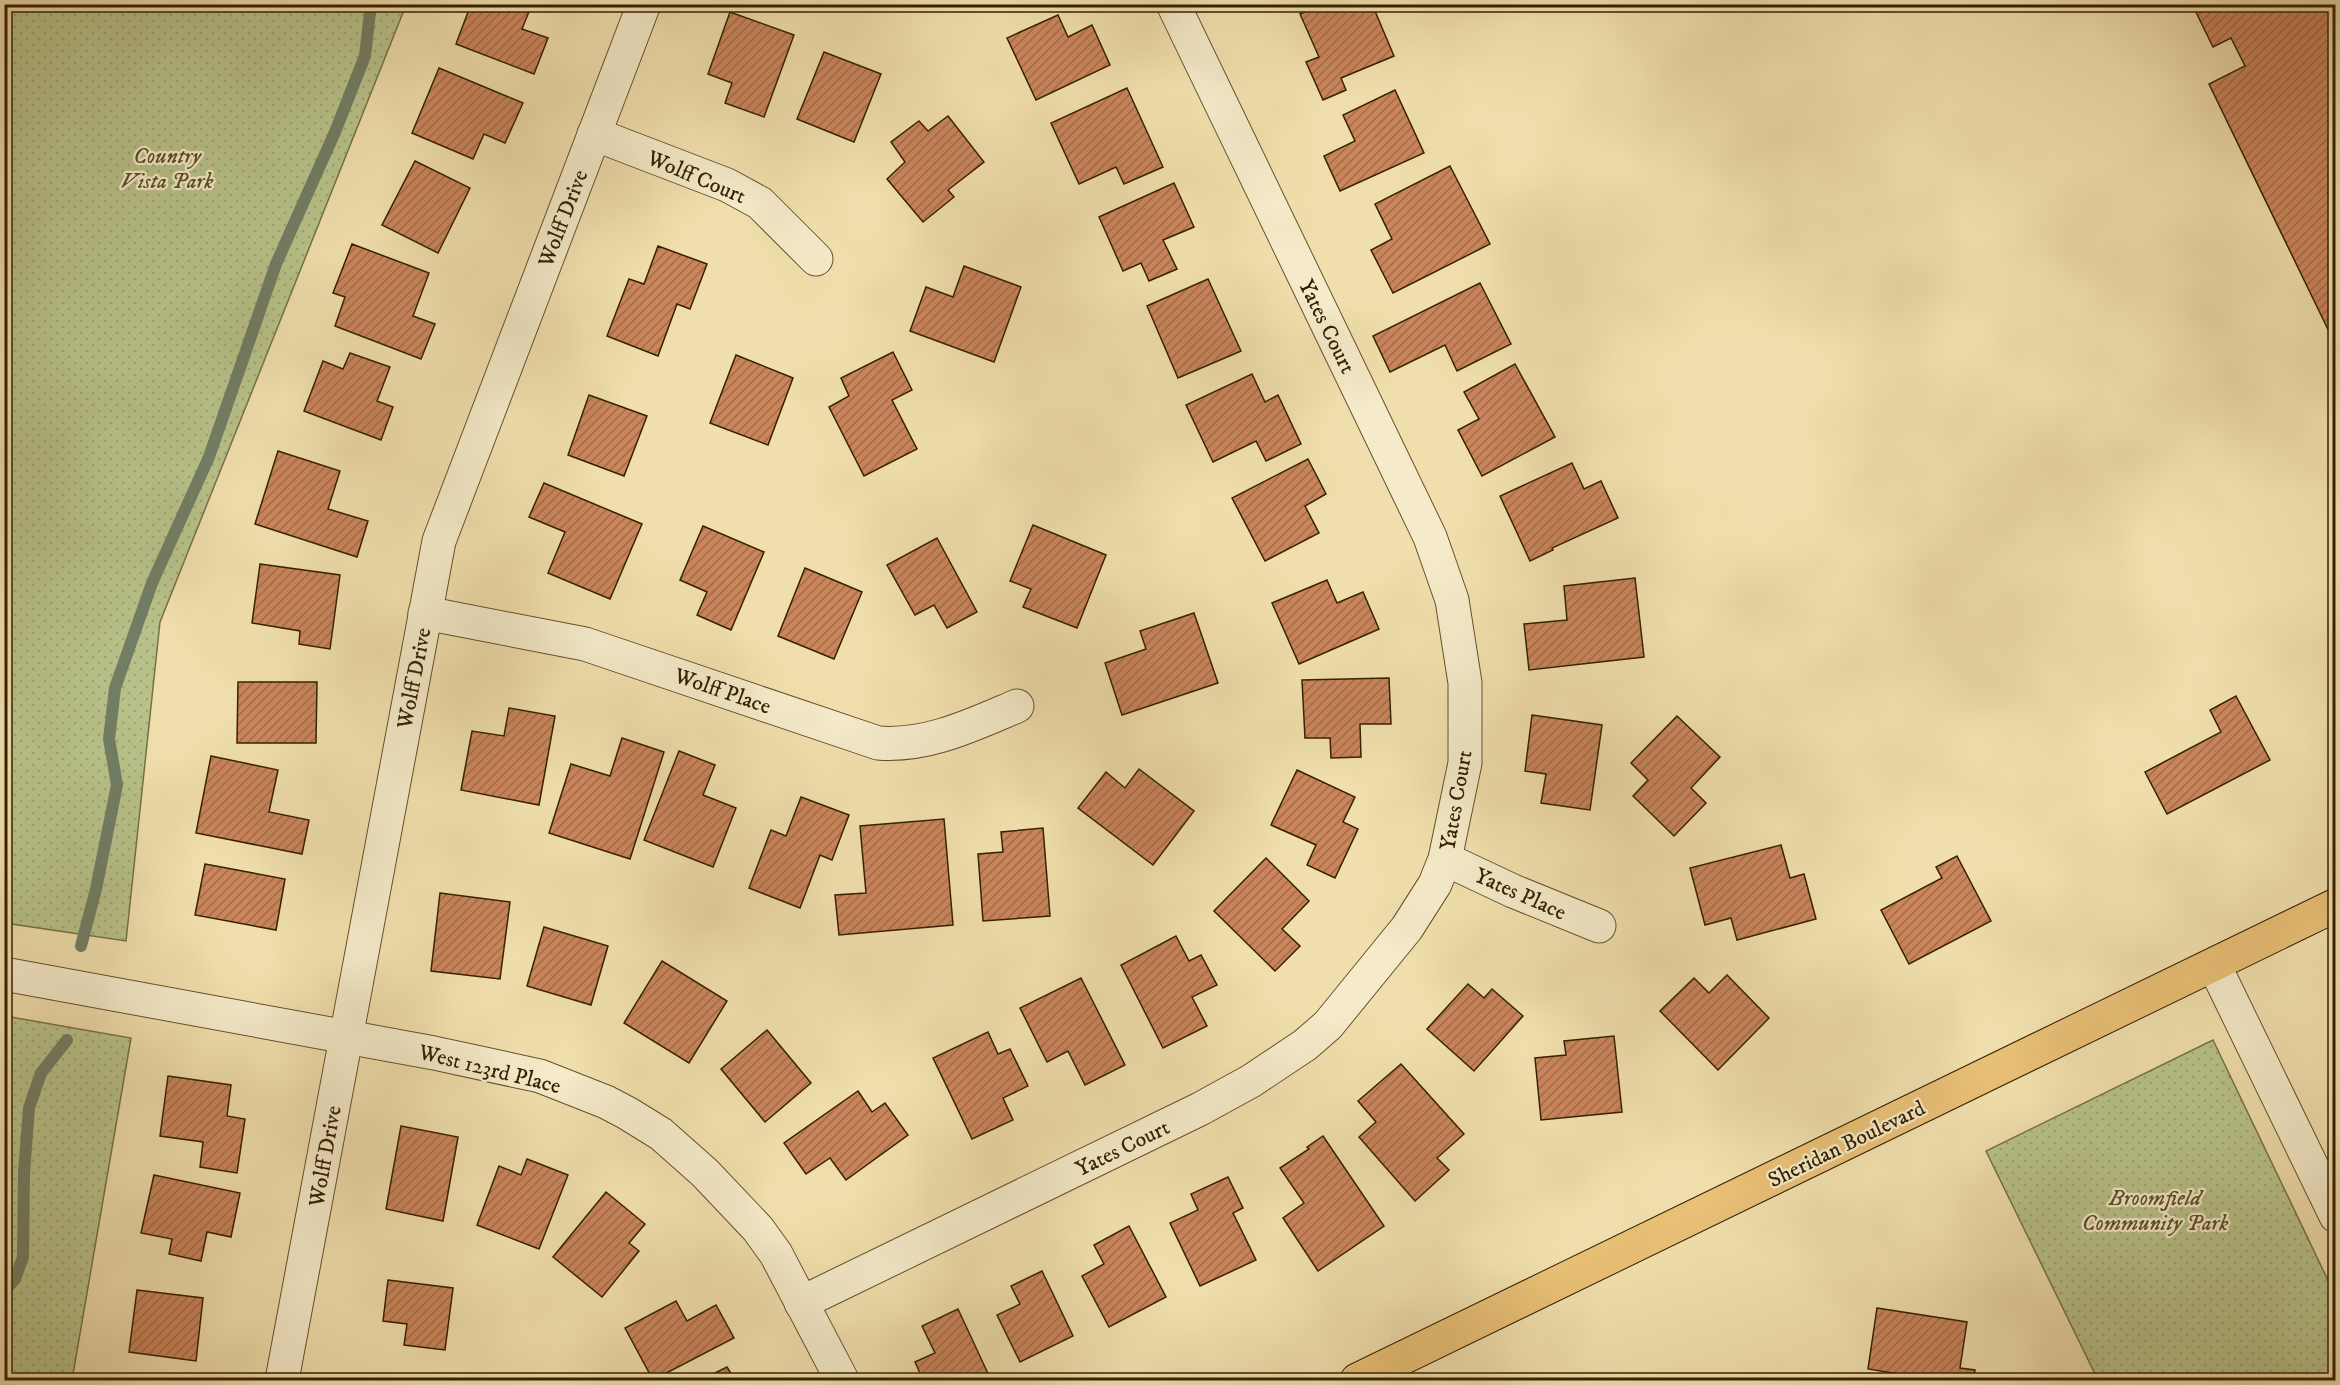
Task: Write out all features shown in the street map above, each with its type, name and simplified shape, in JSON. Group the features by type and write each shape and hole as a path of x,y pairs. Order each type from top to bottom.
{"main road":[{"name":"Sheridan Boulevard","path":"1357,1380 2336,905"}],"street":[{"name":"Wolff Drive","path":"282,1380 439,541 644,4"},
{"name":"Yates Court","path":"801,1303 1200,1109 1251,1081 1305,1045 1328,1025 1407,928 1435,884 1445,859 1466,763 1466,683 1452,600 1430,537 1173,4"},
{"name":"Wolff Court","path":"594,134 726,186 760,203 816,259"},
{"name":"Wolff Place","path":"425,614 585,644 878,743 916,742 962,729 1017,706"},
{"name":"Yates Place","path":"1445,859 1513,891 1599,926"},
{"path":"2214,965 2336,1216"},
{"name":"West 123rd Place","path":"4,974 346,1036 540,1076 627,1113 661,1134 705,1173 758,1229 776,1254 842,1380"}],"green space":[{"name":"Country Vista Park","path":"4,5 406,5 160,622 126,941 5,923"},
{"path":"5,1016 131,1038 72,1380 5,1380"},
{"name":"Broomfield Community Park","path":"2213,1040 2335,1295 2335,1380 2098,1380 1986,1151"}],"building":[{"path":"471,4 532,4 522,29 548,38 534,74 456,44"},
{"path":"1323,4 1372,4 1394,56 1341,78 1346,90 1323,100 1306,62 1319,57 1300,14"},
{"path":"2192,4 2336,4 2336,346 2209,84 2245,66 2231,38 2213,47"},
{"path":"730,12 794,35 764,117 725,103 732,83 708,74"},
{"path":"1058,15 1068,37 1092,25 1110,65 1036,100 1007,38"},
{"path":"824,52 881,74 854,142 797,119"},
{"path":"439,68 523,103 505,143 484,134 473,159 412,133"},
{"path":"1127,88 1163,167 1124,184 1116,167 1079,184 1051,123"},
{"path":"1395,90 1424,153 1340,191 1324,156 1355,141 1343,115"},
{"path":"948,116 984,162 948,190 954,197 923,222 887,179 905,162 891,142 919,121 928,131"},
{"path":"415,161 470,188 438,253 382,225"},
{"path":"1450,166 1490,244 1393,293 1371,250 1392,239 1375,204"},
{"path":"1174,183 1194,227 1163,240 1177,269 1149,281 1141,263 1123,271 1099,217"},
{"path":"352,244 429,273 413,316 435,324 421,359 335,326 345,297 333,293"},
{"path":"658,246 707,264 690,309 677,304 658,356 607,336 629,279 644,284"},
{"path":"964,266 1021,287 994,362 910,331 926,287 953,297"},
{"path":"1208,279 1241,351 1178,378 1147,306"},
{"path":"1480,283 1511,344 1457,371 1445,345 1390,372 1373,336"},
{"path":"893,352 912,390 892,400 917,449 864,476 829,407 849,396 841,378"},
{"path":"350,353 390,367 377,401 393,407 381,440 304,411 323,361 343,369"},
{"path":"736,355 793,378 768,445 710,423"},
{"path":"1515,364 1555,437 1482,476 1458,430 1479,419 1464,392"},
{"path":"1252,374 1265,402 1278,395 1301,444 1266,461 1256,441 1213,462 1186,405"},
{"path":"589,395 647,416 624,476 568,455"},
{"path":"278,451 340,471 328,509 368,521 357,557 255,524"},
{"path":"1308,459 1326,494 1305,506 1319,533 1265,561 1232,498"},
{"path":"1572,463 1584,489 1601,481 1618,518 1552,548 1553,550 1530,561 1500,496"},
{"path":"544,483 642,524 610,599 548,573 565,532 529,517"},
{"path":"1033,525 1106,555 1077,628 1023,607 1031,589 1010,581"},
{"path":"703,526 764,552 731,630 697,615 707,592 680,580"},
{"path":"937,538 977,612 947,628 934,605 915,615 887,565"},
{"path":"260,564 340,575 330,649 299,644 300,631 252,623"},
{"path":"805,568 862,592 834,659 778,636"},
{"path":"1635,578 1644,657 1529,670 1524,624 1567,620 1564,586"},
{"path":"1327,580 1337,603 1363,592 1379,629 1299,664 1272,603"},
{"path":"1194,613 1218,683 1122,715 1105,663 1146,649 1140,631"},
{"path":"1389,678 1391,724 1360,724 1361,757 1331,758 1330,738 1305,738 1302,680"},
{"path":"238,682 317,682 316,743 237,743"},
{"path":"2236,696 2270,760 2167,814 2145,772 2221,732 2210,710"},
{"path":"509,708 555,716 539,805 461,790 472,731 504,736"},
{"path":"1532,715 1602,725 1590,810 1541,803 1546,774 1525,771"},
{"path":"1677,716 1720,757 1691,788 1706,803 1674,836 1633,796 1648,780 1631,763"},
{"path":"622,738 664,752 630,859 549,833 571,764 610,776"},
{"path":"679,751 715,765 703,795 736,808 713,867 644,840"},
{"path":"211,756 278,770 269,812 309,820 302,854 196,833"},
{"path":"1139,769 1194,811 1153,865 1078,808 1106,772 1125,788"},
{"path":"1297,770 1355,797 1343,822 1358,829 1335,878 1307,865 1316,845 1271,825"},
{"path":"801,797 849,815 832,860 820,855 800,908 749,888 771,830 786,836"},
{"path":"944,819 953,925 839,935 835,895 866,893 860,826"},
{"path":"1043,828 1050,916 983,921 978,854 1003,852 1001,832"},
{"path":"1781,845 1790,878 1804,874 1816,919 1737,940 1731,918 1705,925 1690,868"},
{"path":"1957,856 1991,921 1909,964 1881,910 1942,878 1936,867"},
{"path":"1266,858 1309,901 1282,929 1300,946 1275,971 1214,911"},
{"path":"205,864 285,879 276,930 195,915"},
{"path":"440,893 510,902 500,979 431,971"},
{"path":"544,927 608,946 591,1005 527,986"},
{"path":"1176,936 1189,961 1201,955 1217,985 1192,997 1207,1026 1163,1048 1121,965"},
{"path":"662,961 727,1001 689,1063 624,1023"},
{"path":"1727,975 1769,1018 1718,1070 1660,1011 1694,978 1709,993"},
{"path":"1081,978 1125,1065 1085,1085 1068,1051 1047,1062 1020,1008"},
{"path":"1468,984 1484,998 1492,989 1523,1016 1474,1071 1427,1029"},
{"path":"767,1030 811,1083 765,1122 721,1069"},
{"path":"988,1032 998,1054 1010,1049 1028,1086 1003,1098 1013,1120 972,1139 933,1058"},
{"path":"1614,1036 1622,1112 1541,1120 1535,1058 1566,1055 1564,1041"},
{"path":"1401,1064 1464,1134 1437,1158 1449,1170 1415,1201 1359,1137 1376,1122 1358,1101"},
{"path":"168,1076 231,1085 227,1116 245,1119 237,1173 200,1167 203,1142 160,1136"},
{"path":"858,1091 872,1112 885,1103 908,1135 846,1180 830,1158 806,1174 784,1143"},
{"path":"401,1126 458,1137 443,1221 386,1209"},
{"path":"1323,1136 1384,1226 1318,1271 1283,1218 1304,1203 1280,1168 1309,1149 1307,1147"},
{"path":"527,1159 568,1175 539,1249 477,1225 499,1166 521,1175"},
{"path":"154,1175 240,1193 231,1237 207,1232 201,1261 169,1254 172,1239 141,1233"},
{"path":"1228,1177 1243,1208 1233,1213 1256,1260 1200,1286 1170,1223 1198,1210 1191,1194"},
{"path":"606,1192 645,1224 629,1243 639,1251 602,1297 553,1257"},
{"path":"1129,1226 1166,1297 1109,1327 1082,1276 1104,1264 1094,1245"},
{"path":"1042,1271 1073,1336 1020,1362 997,1315 1020,1304 1011,1286"},
{"path":"388,1280 453,1288 445,1350 404,1345 407,1324 383,1321"},
{"path":"137,1290 203,1298 196,1361 129,1352"},
{"path":"676,1301 687,1321 716,1305 734,1338 653,1380 625,1328"},
{"path":"1877,1308 1967,1322 1960,1368 1975,1370 1973,1380 1929,1380 1868,1369"},
{"path":"958,1309 991,1380 923,1380 915,1362 935,1353 922,1326"},
{"path":"727,1367 735,1380 701,1380"}],"waterway":[{"path":"81,946 96,889 117,785 109,739 115,688 152,583 209,457 276,264 335,132 365,56 371,4"},
{"path":"4,1291 15,1279 23,1257 24,1173 29,1108 41,1073 67,1040"}]}
